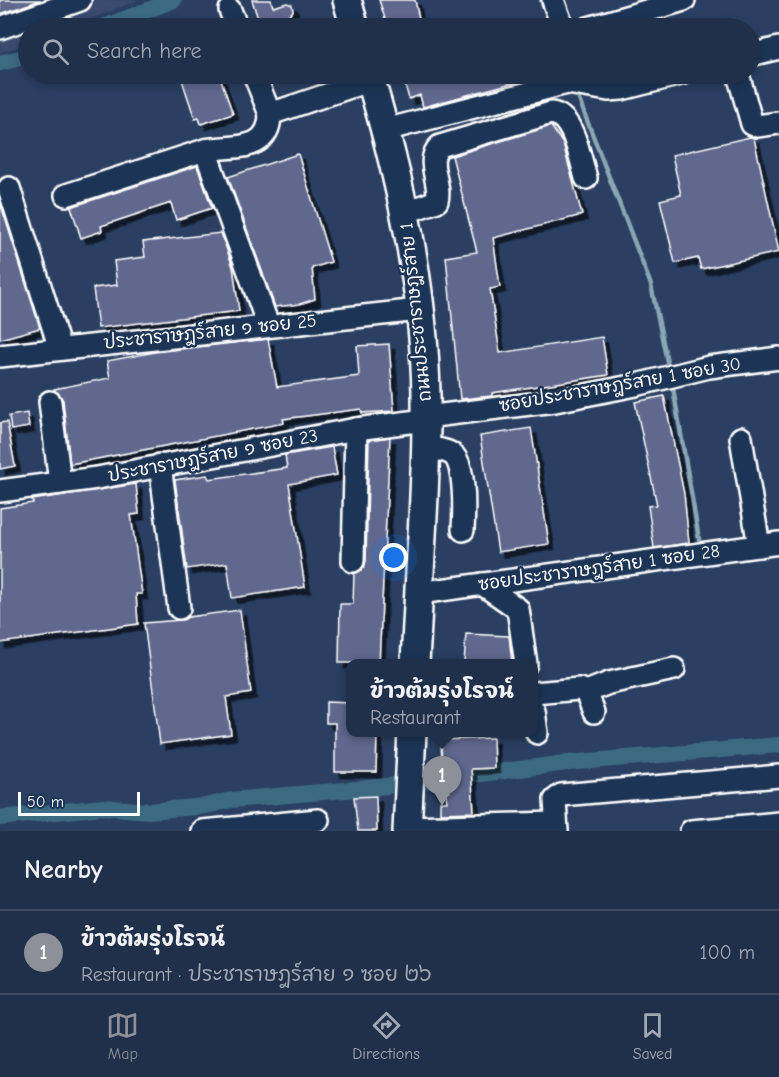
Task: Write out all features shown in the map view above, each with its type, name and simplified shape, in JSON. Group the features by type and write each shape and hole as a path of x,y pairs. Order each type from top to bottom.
{"main road":[{"path":"347,0 352,18"},
{"name":"ถนนประชาราษฎร์สาย 1","path":"372,84 406,212 419,310 425,419 415,659"},
{"path":"407,829 412,737"}],"street":[{"path":"29,18 80,0"},
{"path":"553,0 560,18"},
{"path":"622,18 684,0"},
{"path":"0,28 18,22"},
{"path":"761,52 779,48"},
{"path":"66,195 205,150 234,149 261,139 270,126 270,114 258,84"},
{"path":"270,114 351,84"},
{"path":"385,130 563,84"},
{"path":"586,84 608,90 642,84"},
{"path":"741,84 752,124 779,123"},
{"path":"406,212 437,201 439,194 432,160 434,152 440,146 551,113 559,114 564,118 573,135 586,178"},
{"path":"205,150 268,325"},
{"path":"9,188 60,349"},
{"name":"ประชาราษฎร์สาย ๑ ซอย 25","path":"0,356 419,310"},
{"name":"ซอยประชาราษฎร์สาย 1 ซอย 30","path":"425,419 555,401 709,367 779,358"},
{"path":"50,402 60,483"},
{"name":"ประชาราษฎร์สาย ๑ ซอย 23","path":"0,491 60,483 357,429 425,419"},
{"path":"353,561 357,429"},
{"path":"741,438 769,544"},
{"path":"424,447 447,452 454,456 460,465 463,530"},
{"path":"160,465 179,608"},
{"name":"ซอยประชาราษฎร์สาย 1 ซอย 28","path":"418,593 769,544"},
{"path":"482,584 518,609 525,659"},
{"path":"538,693 579,689 586,692 609,683 674,669"},
{"path":"586,692 594,712"},
{"path":"407,829 556,827 555,800 561,795 779,776"},
{"path":"202,831 318,820"},
{"path":"691,831 779,823"}],"shaded area":[{"path":"0,0 139,0 93,18 18,18 18,47 0,52"}],"building":[{"path":"0,0 41,0 0,14"},
{"path":"252,0 271,0 273,7 287,3 292,5 293,11 289,15 280,18 258,18"},
{"path":"379,0 415,0 419,18 385,18"},
{"path":"183,84 222,84 233,114 201,124 199,118 195,119"},
{"path":"405,84 508,84 423,107 420,95 409,99"},
{"path":"551,126 563,144 582,215 493,238 500,287 490,289 500,353 602,337 608,375 492,393 492,396 460,399 446,257 477,252 452,156"},
{"path":"754,138 779,252 701,269 698,258 675,263 660,200 681,195 672,155"},
{"path":"298,154 331,262 312,268 315,299 300,304 275,307 228,177"},
{"path":"197,166 212,208 176,220 171,203 101,226 102,231 81,238 71,207"},
{"path":"0,202 40,328 0,339"},
{"path":"221,233 233,267 239,311 98,328 93,288 117,285 114,261 145,257 143,242"},
{"path":"268,339 277,387 359,376 357,346 389,344 394,411 362,413 361,409 283,419 284,423 70,464 63,400 54,389 110,378 107,361 155,352"},
{"path":"664,396 684,494 689,543 654,548 648,506 657,505 635,402"},
{"path":"27,413 29,427 11,430 9,416"},
{"path":"7,422 15,466 0,469 0,423"},
{"path":"531,428 549,544 498,552 480,436"},
{"path":"390,437 379,659 346,659 346,663 339,663 340,604 353,604 354,573 364,568 366,561 369,440"},
{"path":"332,447 337,475 289,484 305,587 232,598 227,563 187,569 175,480 207,475 209,479 287,468 285,455"},
{"path":"136,484 139,514 131,515 142,594 136,594 138,624 0,643 0,508 33,503 32,500"},
{"path":"240,610 251,693 226,697 231,734 160,744 144,623 181,620"},
{"path":"466,634 509,636 512,659 464,659"},
{"path":"326,702 346,703 346,737 377,737 376,772 335,772 335,723 326,723"},
{"path":"493,738 494,768 471,769 474,812 440,813 440,802 447,802 446,793 450,792 449,773 442,770 441,740"},
{"path":"376,796 377,831 358,831 354,797"}],"waterway":[{"path":"127,18 174,0"},
{"path":"541,0 548,18"},
{"path":"0,63 18,58"},
{"path":"576,92 651,285 669,371"},
{"path":"672,382 699,539"},
{"path":"0,818 103,807 148,811 206,806 231,800 379,787 567,763 779,745"}],"place":[{"name":"ข้าวต้มรุ่งโรจน์","path":"442,806"}]}
